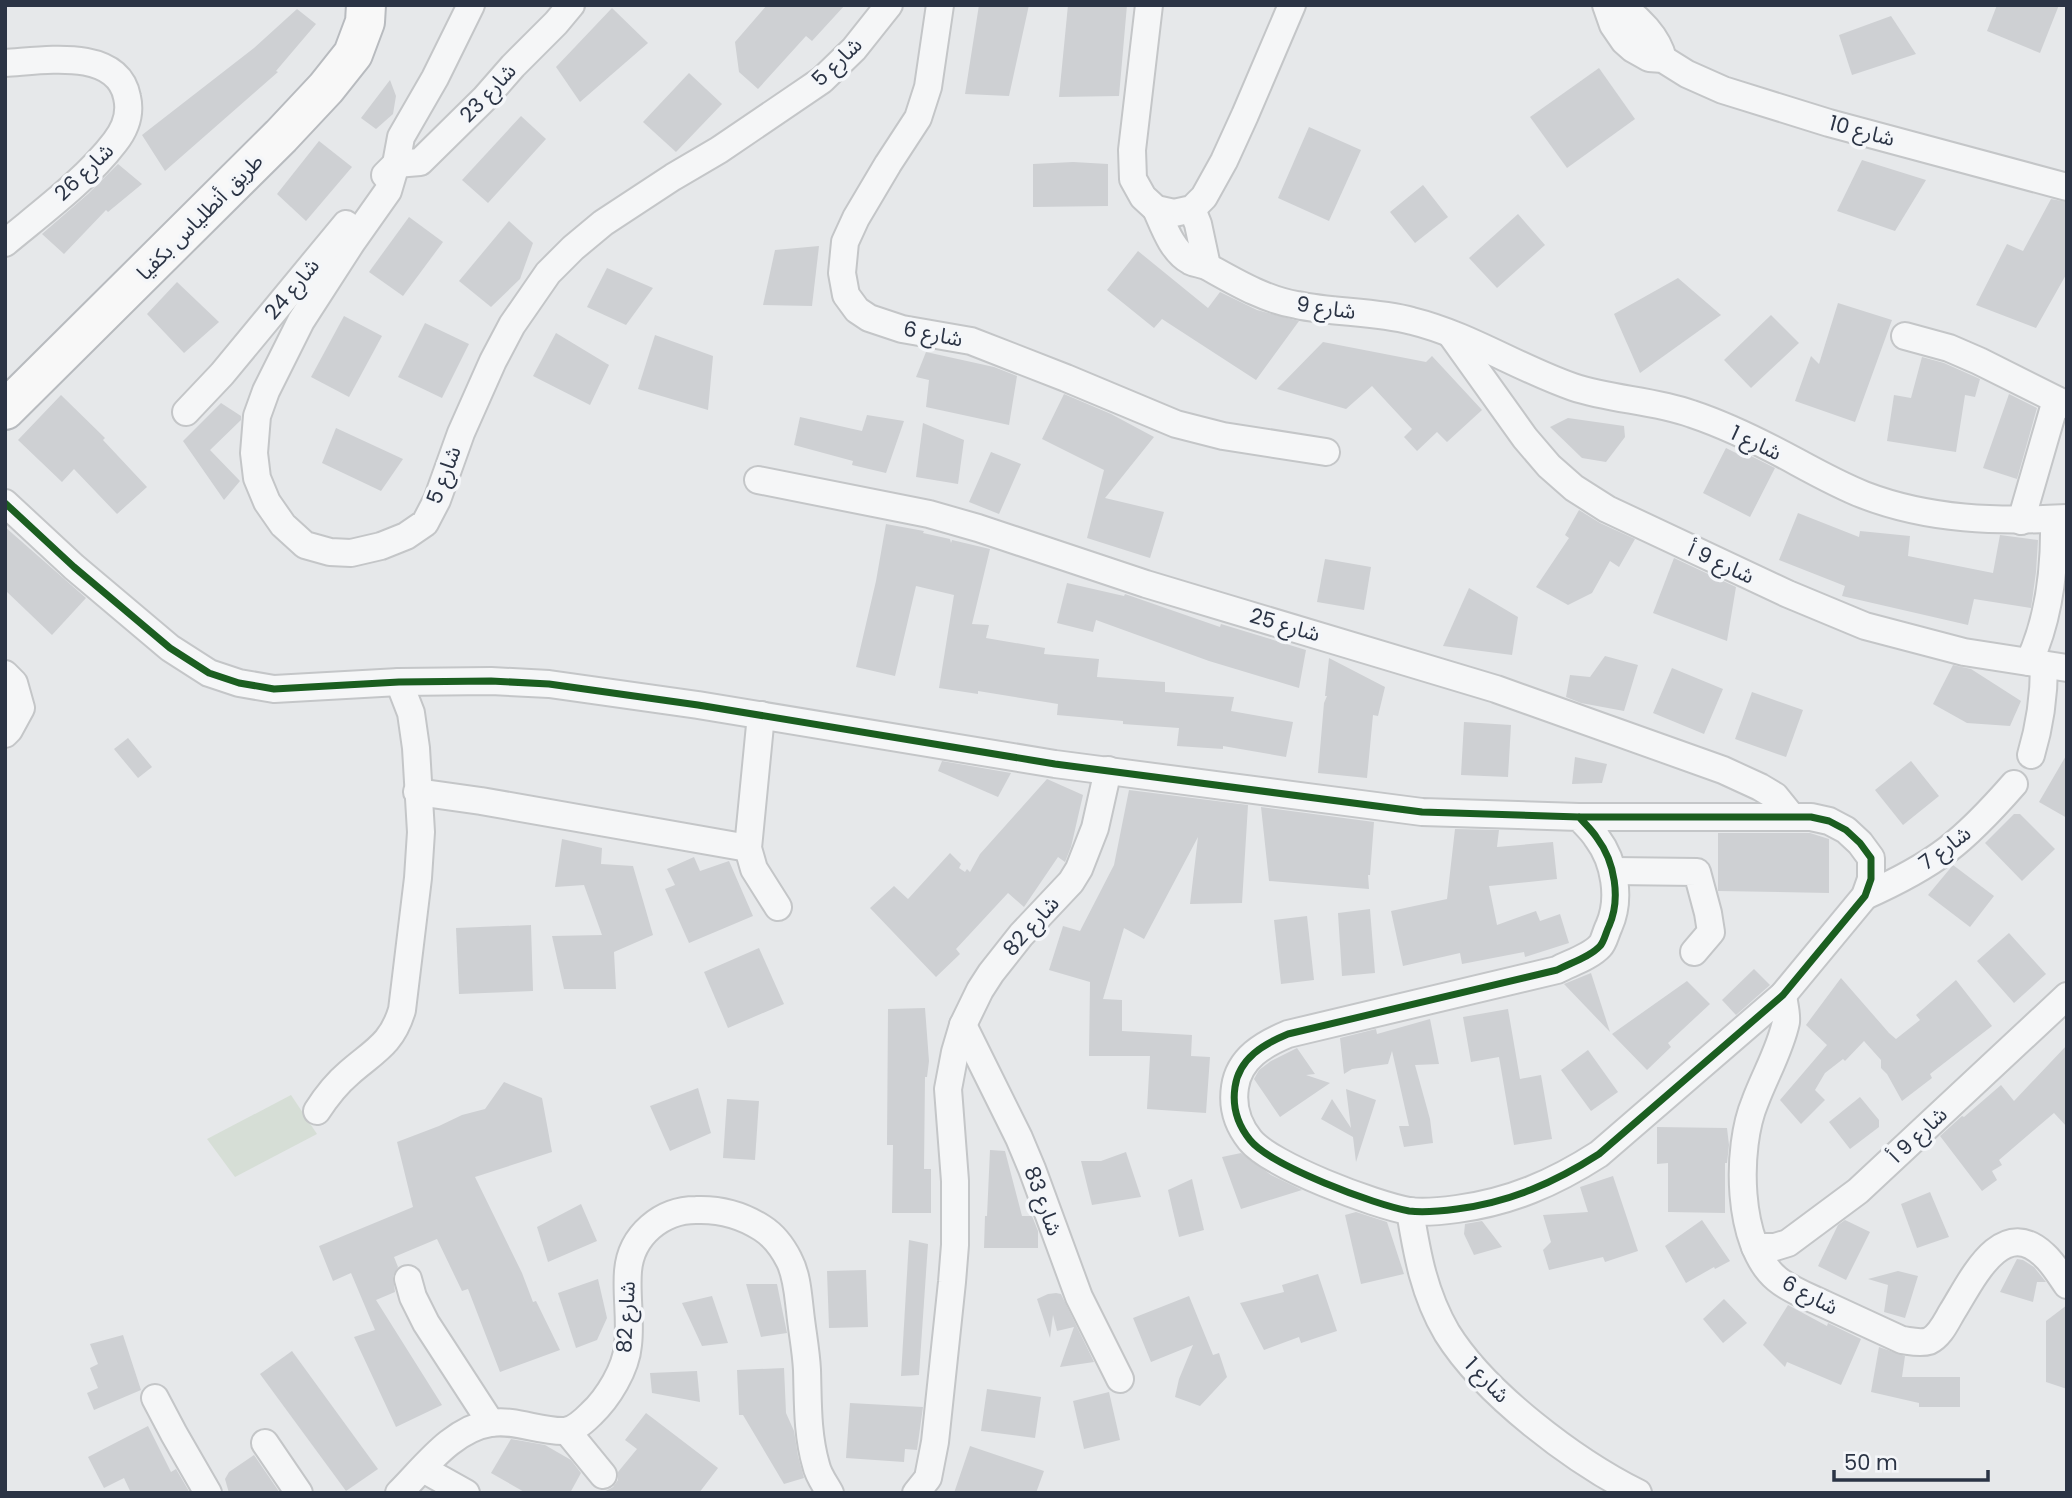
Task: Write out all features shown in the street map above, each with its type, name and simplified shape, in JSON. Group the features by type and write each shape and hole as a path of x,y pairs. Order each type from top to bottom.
{"highway":[{"name":"طريق أنطلياس بكفيا","path":"5,410 326,88 353,54 370,11"}],"street":[{"name":"شارع 5","path":"471,5 435,78 401,137 388,191 300,321 266,391 257,416 254,453 257,478 267,502 283,525 305,545 330,552 351,553 381,547 406,536 425,523 437,500 460,433 493,361 512,325 548,273 603,223 719,150 822,80 854,49 889,5"},
{"name":"شارع 23","path":"396,164 420,162 485,98 570,5"},
{"name":"شارع 6","path":"940,5 928,87 918,118 856,218 845,242 842,273 846,295 857,310 869,318 902,329 971,341 1176,424 1223,436 1326,452"},
{"name":"شارع 9","path":"1149,5 1132,150 1133,179 1143,197 1156,209 1164,228 1183,257 1263,294 1296,305 1412,321 1451,335"},
{"path":"1156,209 1174,213 1192,209 1204,197 1224,161 1292,5"},
{"name":"شارع 10","path":"1606,5 1613,25 1633,50 1649,58 1663,59 1687,74 1723,90 1829,123 2067,187"},
{"name":"شارع 10","path":"1619,5 1650,33 1658,43 1663,59"},
{"name":"شارع 26","path":"5,63 65,59 92,63 113,72 122,83 130,116 117,140 98,162 5,243"},
{"name":"شارع 24","path":"186,412 222,374 346,225 369,192 396,164"},
{"path":"1192,209 1207,266"},
{"name":"شارع 1","path":"1451,335 1575,388 1691,413 1745,436 1861,494 1898,507 1938,516 2021,521 2060,519"},
{"name":"شارع 9 أ","path":"1451,335 1525,438 1549,466 1574,488 1607,509 1788,594 1865,626 1964,652 2046,665"},
{"path":"1905,335 1950,348 2061,403 2021,521"},
{"name":"شارع 25","path":"758,480 929,514 1146,584 1496,689 1723,770 1775,796 1792,817"},
{"path":"5,503 170,648 209,673 239,683 274,689 399,682 491,681 549,684 698,705 1055,764 1422,813 1579,817 1811,817 1829,821 1846,830 1860,843 1871,858 1871,880 1866,897 1783,995 1599,1154 1541,1187 1509,1199 1477,1206 1410,1211 1334,1186 1261,1151 1238,1123 1233,1101 1236,1078 1248,1058 1266,1044 1288,1034 1557,970 1601,946 1612,920 1615,892 1612,871 1598,838 1579,817"},
{"path":"2031,755 2040,726 2046,665 2035,650 2049,600 2060,519"},
{"path":"5,674 14,683 21,708 5,734"},
{"path":"317,1111 339,1082 390,1038 398,1026 402,1010 421,832 411,713 399,682"},
{"path":"761,715 748,848 754,869 778,907"},
{"name":"شارع 82","path":"916,1493 928,1478 939,1417 955,1245 955,1181 948,1089 950,1069 963,1025 979,990 1021,935 1079,869 1095,828 1108,770"},
{"name":"شارع 7","path":"1866,897 1908,876 1947,850 1982,819 2014,784"},
{"path":"417,792 748,848"},
{"path":"1612,871 1697,872 1711,932 1694,952"},
{"name":"شارع 6","path":"1783,995 1786,1020 1772,1063 1754,1102 1745,1137 1743,1190 1755,1247 1777,1279 1798,1292 1902,1340 1920,1342 1929,1340 1942,1328 1982,1265 2004,1244 2019,1242 2045,1255 2067,1285"},
{"name":"شارع 9 أ","path":"1755,1247 1775,1247 1788,1243 1858,1191 2067,996"},
{"name":"شارع 83","path":"963,1025 1019,1138 1079,1297 1120,1379"},
{"name":"شارع 82","path":"567,1431 593,1412 605,1397 624,1362 629,1334 628,1268 640,1237 653,1224 670,1214 686,1210 704,1209 737,1214 765,1230 791,1262 798,1288 807,1366 810,1439 816,1467 830,1493"},
{"name":"شارع 1","path":"1410,1211 1420,1268 1447,1332 1468,1362 1520,1413 1592,1466 1638,1493"},
{"path":"408,1279 413,1297 426,1323 491,1423"},
{"path":"155,1398 208,1493"},
{"path":"399,1493 446,1446 471,1429 491,1423 567,1431 603,1475"},
{"path":"265,1443 299,1493"},
{"path":"423,1469 466,1493"}],"shaded area":[{"path":"291,1095 317,1134 235,1177 207,1139"}],"building":[{"path":"767,5 845,5 812,41 806,36 758,89 739,72 735,42"},
{"path":"979,5 1029,5 1009,96 965,94"},
{"path":"1068,5 1127,5 1119,96 1059,97"},
{"path":"1997,5 2059,5 2040,53 1987,31"},
{"path":"612,8 648,43 580,102 556,67"},
{"path":"297,9 316,24 276,71 278,72 165,171 142,135 254,48"},
{"path":"1891,16 1916,54 1852,75 1839,35"},
{"path":"1599,68 1635,119 1567,168 1530,117"},
{"path":"689,73 722,104 676,152 643,122"},
{"path":"390,80 396,96 393,114 376,129 361,118"},
{"path":"521,116 546,139 488,203 462,180"},
{"path":"1309,127 1361,150 1329,221 1278,198"},
{"path":"319,141 352,167 306,221 277,194"},
{"path":"1862,160 1926,180 1895,231 1837,211"},
{"path":"118,164 142,184 108,212 106,210 64,254 42,234"},
{"path":"1033,164 1108,164 1108,206 1033,207"},
{"path":"1423,185 1448,217 1415,243 1390,212"},
{"path":"2051,199 2067,202 2067,273 2036,328 1976,305 2007,244 2023,251"},
{"path":"1518,214 1545,245 1497,288 1469,258"},
{"path":"409,217 443,242 403,296 369,272"},
{"path":"509,221 533,243 520,279 491,307 459,281"},
{"path":"819,246 812,306 763,305 775,250"},
{"path":"1138,251 1208,308 1220,292 1257,310 1299,321 1256,380 1162,319 1154,328 1107,290"},
{"path":"607,268 653,288 626,325 587,307"},
{"path":"1678,278 1721,315 1640,373 1614,314"},
{"path":"177,282 219,322 184,353 147,314"},
{"path":"1838,303 1892,320 1855,422 1795,401 1811,356 1819,364"},
{"path":"1771,315 1799,343 1751,388 1724,360"},
{"path":"344,316 382,336 349,397 311,377"},
{"path":"425,323 469,344 442,398 398,377"},
{"path":"556,333 609,365 590,405 533,376"},
{"path":"655,335 713,356 708,410 638,389"},
{"path":"1323,342 1426,362 1432,356 1482,410 1447,442 1437,432 1417,451 1404,437 1412,429 1372,386 1346,409 1277,389"},
{"path":"926,352 994,367 1017,376 1009,425 926,407 929,380 916,377"},
{"path":"1922,357 1944,363 1980,379 1975,397 1965,395 1956,452 1887,441 1894,395 1911,398"},
{"path":"1064,394 1111,414 1154,437 1105,498 1164,512 1150,558 1087,538 1104,470 1042,439"},
{"path":"2009,394 2037,408 2017,479 1983,468"},
{"path":"61,395 105,438 103,440 147,487 117,514 74,469 62,482 18,440"},
{"path":"221,403 241,416 241,420 210,450 240,481 224,500 183,441"},
{"path":"867,415 904,421 886,473 852,465 853,461 794,445 800,417 862,431"},
{"path":"1568,418 1624,426 1625,437 1606,462 1582,458 1550,427"},
{"path":"923,423 964,440 958,484 916,477"},
{"path":"336,428 403,459 381,491 322,463"},
{"path":"1726,448 1746,458 1747,454 1775,468 1750,517 1703,493"},
{"path":"991,452 1021,464 999,514 969,502"},
{"path":"1579,510 1635,539 1619,567 1610,561 1592,593 1568,605 1536,587 1569,538 1565,535"},
{"path":"1798,513 1859,537 1860,531 1910,536 1908,556 1993,573 2000,535 2038,540 2031,608 1974,599 1968,625 1842,596 1845,586 1779,560"},
{"path":"886,524 924,531 923,533 950,539 951,543 952,540 990,549 972,624 989,625 986,638 1045,648 1044,654 1099,659 1097,677 1165,682 1165,692 1234,697 1231,711 1293,722 1286,757 1223,746 1223,749 1177,746 1179,728 1057,715 1058,704 978,691 978,694 939,688 954,595 916,586 895,676 856,667"},
{"path":"5,527 86,598 52,635 5,590"},
{"path":"1674,558 1736,587 1727,641 1653,613"},
{"path":"1325,559 1371,567 1364,610 1317,602"},
{"path":"1067,583 1124,596 1125,594 1220,627 1221,624 1306,650 1299,688 1209,661 1096,620 1093,632 1057,623"},
{"path":"1469,588 1518,617 1512,655 1443,646"},
{"path":"1605,656 1638,665 1624,711 1581,703 1566,697 1570,675 1590,677"},
{"path":"1329,658 1385,687 1378,716 1373,715 1367,778 1318,773"},
{"path":"1953,665 1971,669 2021,701 2010,726 1967,723 1933,704"},
{"path":"1672,668 1723,689 1704,734 1653,713"},
{"path":"1752,692 1803,710 1786,757 1735,739"},
{"path":"1464,722 1511,725 1508,777 1461,775"},
{"path":"128,738 152,767 138,778 114,749"},
{"path":"2067,754 2067,818 2039,802"},
{"path":"1575,757 1607,764 1602,783 1572,784"},
{"path":"942,761 1011,773 998,797 938,771"},
{"path":"1911,761 1939,796 1903,825 1875,790"},
{"path":"1047,779 1083,795 1065,862 1058,857 1024,907 1008,893 956,949 960,954 936,977 870,908 894,886 908,899 950,853 961,864 959,868 970,872 980,854"},
{"path":"1129,790 1248,805 1242,903 1190,904 1198,837 1144,939 1124,928 1103,999 1122,1000 1122,1031 1192,1035 1191,1056 1210,1057 1206,1113 1147,1109 1150,1056 1089,1056 1090,982 1049,970 1063,926 1080,931 1114,865"},
{"path":"1261,807 1374,822 1369,889 1269,881"},
{"path":"2014,814 2020,814 2055,849 2022,881 1985,843"},
{"path":"1455,829 1499,830 1497,847 1553,842 1557,879 1489,886 1497,925 1536,911 1540,921 1560,914 1569,943 1525,957 1524,952 1462,964 1460,953 1403,966 1391,911 1447,899"},
{"path":"1718,833 1810,833 1829,839 1829,893 1718,891"},
{"path":"562,839 602,848 601,864 633,866 653,935 614,952 616,989 564,989 552,936 602,935 584,885 555,887"},
{"path":"694,857 700,871 729,861 753,916 689,943 665,889 675,885 667,869"},
{"path":"1953,865 1994,896 1970,927 1928,895"},
{"path":"1370,909 1375,973 1342,976 1338,913"},
{"path":"1307,916 1314,980 1281,984 1274,920"},
{"path":"531,925 533,991 459,994 456,928"},
{"path":"2009,933 2046,974 2014,1003 1977,961"},
{"path":"759,948 784,1004 728,1028 704,972"},
{"path":"1754,969 1770,985 1736,1015 1722,1000"},
{"path":"1591,973 1610,1032 1564,984"},
{"path":"1841,978 1896,1039 1920,1020 1916,1015 1956,980 1992,1026 1930,1074 1932,1078 1902,1101 1881,1068 1881,1060 1864,1041 1845,1061 1843,1059 1825,1073 1815,1090 1825,1100 1801,1124 1780,1100 1827,1045 1806,1025"},
{"path":"1687,981 1710,1004 1668,1043 1671,1047 1647,1070 1612,1034"},
{"path":"925,1008 929,1061 925,1077 924,1169 931,1169 931,1213 892,1213 893,1145 887,1145 888,1009"},
{"path":"1508,1009 1520,1079 1541,1075 1552,1139 1514,1145 1499,1057 1471,1062 1463,1017"},
{"path":"1430,1019 1439,1064 1415,1065 1430,1119 1433,1143 1404,1147 1399,1126 1409,1126 1392,1051 1388,1064 1352,1069 1344,1074 1340,1038 1376,1029 1377,1034"},
{"path":"2067,1045 2067,1127 2054,1113 1999,1160 2002,1165 1992,1171 1997,1180 1982,1191 1940,1136 2001,1085 2014,1101"},
{"path":"1297,1048 1315,1074 1306,1075 1330,1083 1280,1117 1254,1079 1259,1070 1271,1061"},
{"path":"1588,1050 1618,1092 1591,1111 1561,1070"},
{"path":"504,1082 542,1098 552,1152 475,1177 522,1273 533,1302 536,1301 560,1350 500,1372 468,1289 462,1291 437,1239 394,1257 398,1267 393,1276 395,1292 376,1300 442,1405 396,1427 354,1337 375,1330 351,1273 333,1281 319,1246 413,1207 397,1142 462,1115 485,1109"},
{"path":"698,1088 711,1133 670,1151 650,1106"},
{"path":"1346,1089 1376,1100 1356,1162 1353,1137 1321,1119 1332,1099 1351,1128"},
{"path":"1860,1097 1879,1120 1879,1127 1850,1149 1829,1122"},
{"path":"727,1099 759,1101 755,1160 723,1158"},
{"path":"1657,1127 1727,1128 1729,1145 1725,1163 1725,1213 1668,1212 1668,1163 1657,1164"},
{"path":"990,1150 1005,1151 1022,1216 1032,1216 1038,1231 1038,1248 984,1248"},
{"path":"1126,1152 1141,1197 1092,1205 1081,1161 1101,1161"},
{"path":"1241,1153 1271,1175 1302,1190 1241,1209 1222,1157"},
{"path":"1613,1176 1638,1251 1605,1262 1603,1257 1549,1270 1543,1250 1551,1242 1543,1215 1588,1212 1580,1187"},
{"path":"1192,1179 1204,1230 1179,1237 1168,1190"},
{"path":"1930,1192 1949,1237 1917,1248 1901,1204"},
{"path":"581,1204 597,1241 548,1262 537,1227"},
{"path":"1356,1212 1387,1222 1404,1274 1361,1284 1345,1215"},
{"path":"1702,1220 1730,1261 1686,1283 1665,1246"},
{"path":"1845,1220 1870,1232 1846,1280 1818,1266 1838,1225"},
{"path":"1482,1221 1502,1247 1474,1255 1464,1234 1465,1224"},
{"path":"909,1240 928,1244 919,1375 901,1376"},
{"path":"2017,1259 2034,1267 2046,1282 2037,1282 2033,1302 2000,1292"},
{"path":"866,1270 868,1327 829,1328 827,1271"},
{"path":"1898,1271 1918,1276 1905,1318 1884,1312 1888,1285 1868,1279"},
{"path":"1318,1274 1337,1331 1301,1343 1299,1337 1264,1350 1240,1303 1284,1292 1282,1285"},
{"path":"598,1279 607,1318 597,1340 576,1348 558,1293"},
{"path":"746,1284 777,1284 787,1333 761,1337"},
{"path":"1061,1294 1094,1362 1060,1367 1074,1327 1057,1331 1053,1315 1050,1338 1037,1299"},
{"path":"712,1296 728,1343 702,1346 682,1303"},
{"path":"1189,1296 1213,1355 1219,1353 1227,1377 1200,1406 1175,1397 1179,1379 1193,1345 1151,1362 1133,1318"},
{"path":"1724,1299 1747,1323 1723,1343 1703,1319"},
{"path":"1788,1305 1827,1326 1828,1323 1861,1339 1841,1385 1787,1362 1785,1367 1763,1345"},
{"path":"2067,1305 2067,1389 2046,1382 2046,1321"},
{"path":"123,1335 141,1390 94,1410 87,1393 98,1388 90,1368 98,1364 90,1344"},
{"path":"1879,1347 1905,1356 1902,1377 1960,1377 1960,1407 1919,1407 1919,1403 1871,1392"},
{"path":"292,1351 378,1469 346,1491 260,1374"},
{"path":"784,1368 786,1413 794,1431 804,1478 784,1484 743,1415 739,1415 737,1370"},
{"path":"697,1371 700,1402 652,1393 650,1373"},
{"path":"987,1389 1041,1397 1035,1438 981,1431"},
{"path":"1109,1392 1120,1440 1084,1449 1073,1401"},
{"path":"850,1403 923,1407 917,1450 905,1449 904,1462 846,1458"},
{"path":"646,1413 718,1468 699,1493 602,1493 613,1487 618,1480 618,1472 637,1449 625,1440"},
{"path":"148,1426 171,1472 176,1469 190,1493 131,1493 124,1478 104,1488 88,1457"},
{"path":"511,1439 545,1445 571,1460 581,1473 570,1493 526,1493 491,1473"},
{"path":"970,1446 1044,1471 1036,1493 954,1493"},
{"path":"254,1455 280,1493 229,1493 225,1479 229,1472"}],"cycle path":[{"path":"5,503 74,567 170,648 209,673 239,683 274,689 399,682 491,681 549,684 698,705 1055,764 1422,812 1579,817 1811,817 1829,821 1846,830 1860,843 1871,858 1871,879 1865,896 1783,995 1599,1154 1531,1190 1495,1202 1457,1209 1409,1211 1325,1183 1261,1150 1250,1140 1236,1115 1234,1094 1237,1077 1254,1053 1288,1034 1557,970 1596,950 1603,942 1613,915 1614,881 1603,848 1579,817"}]}
